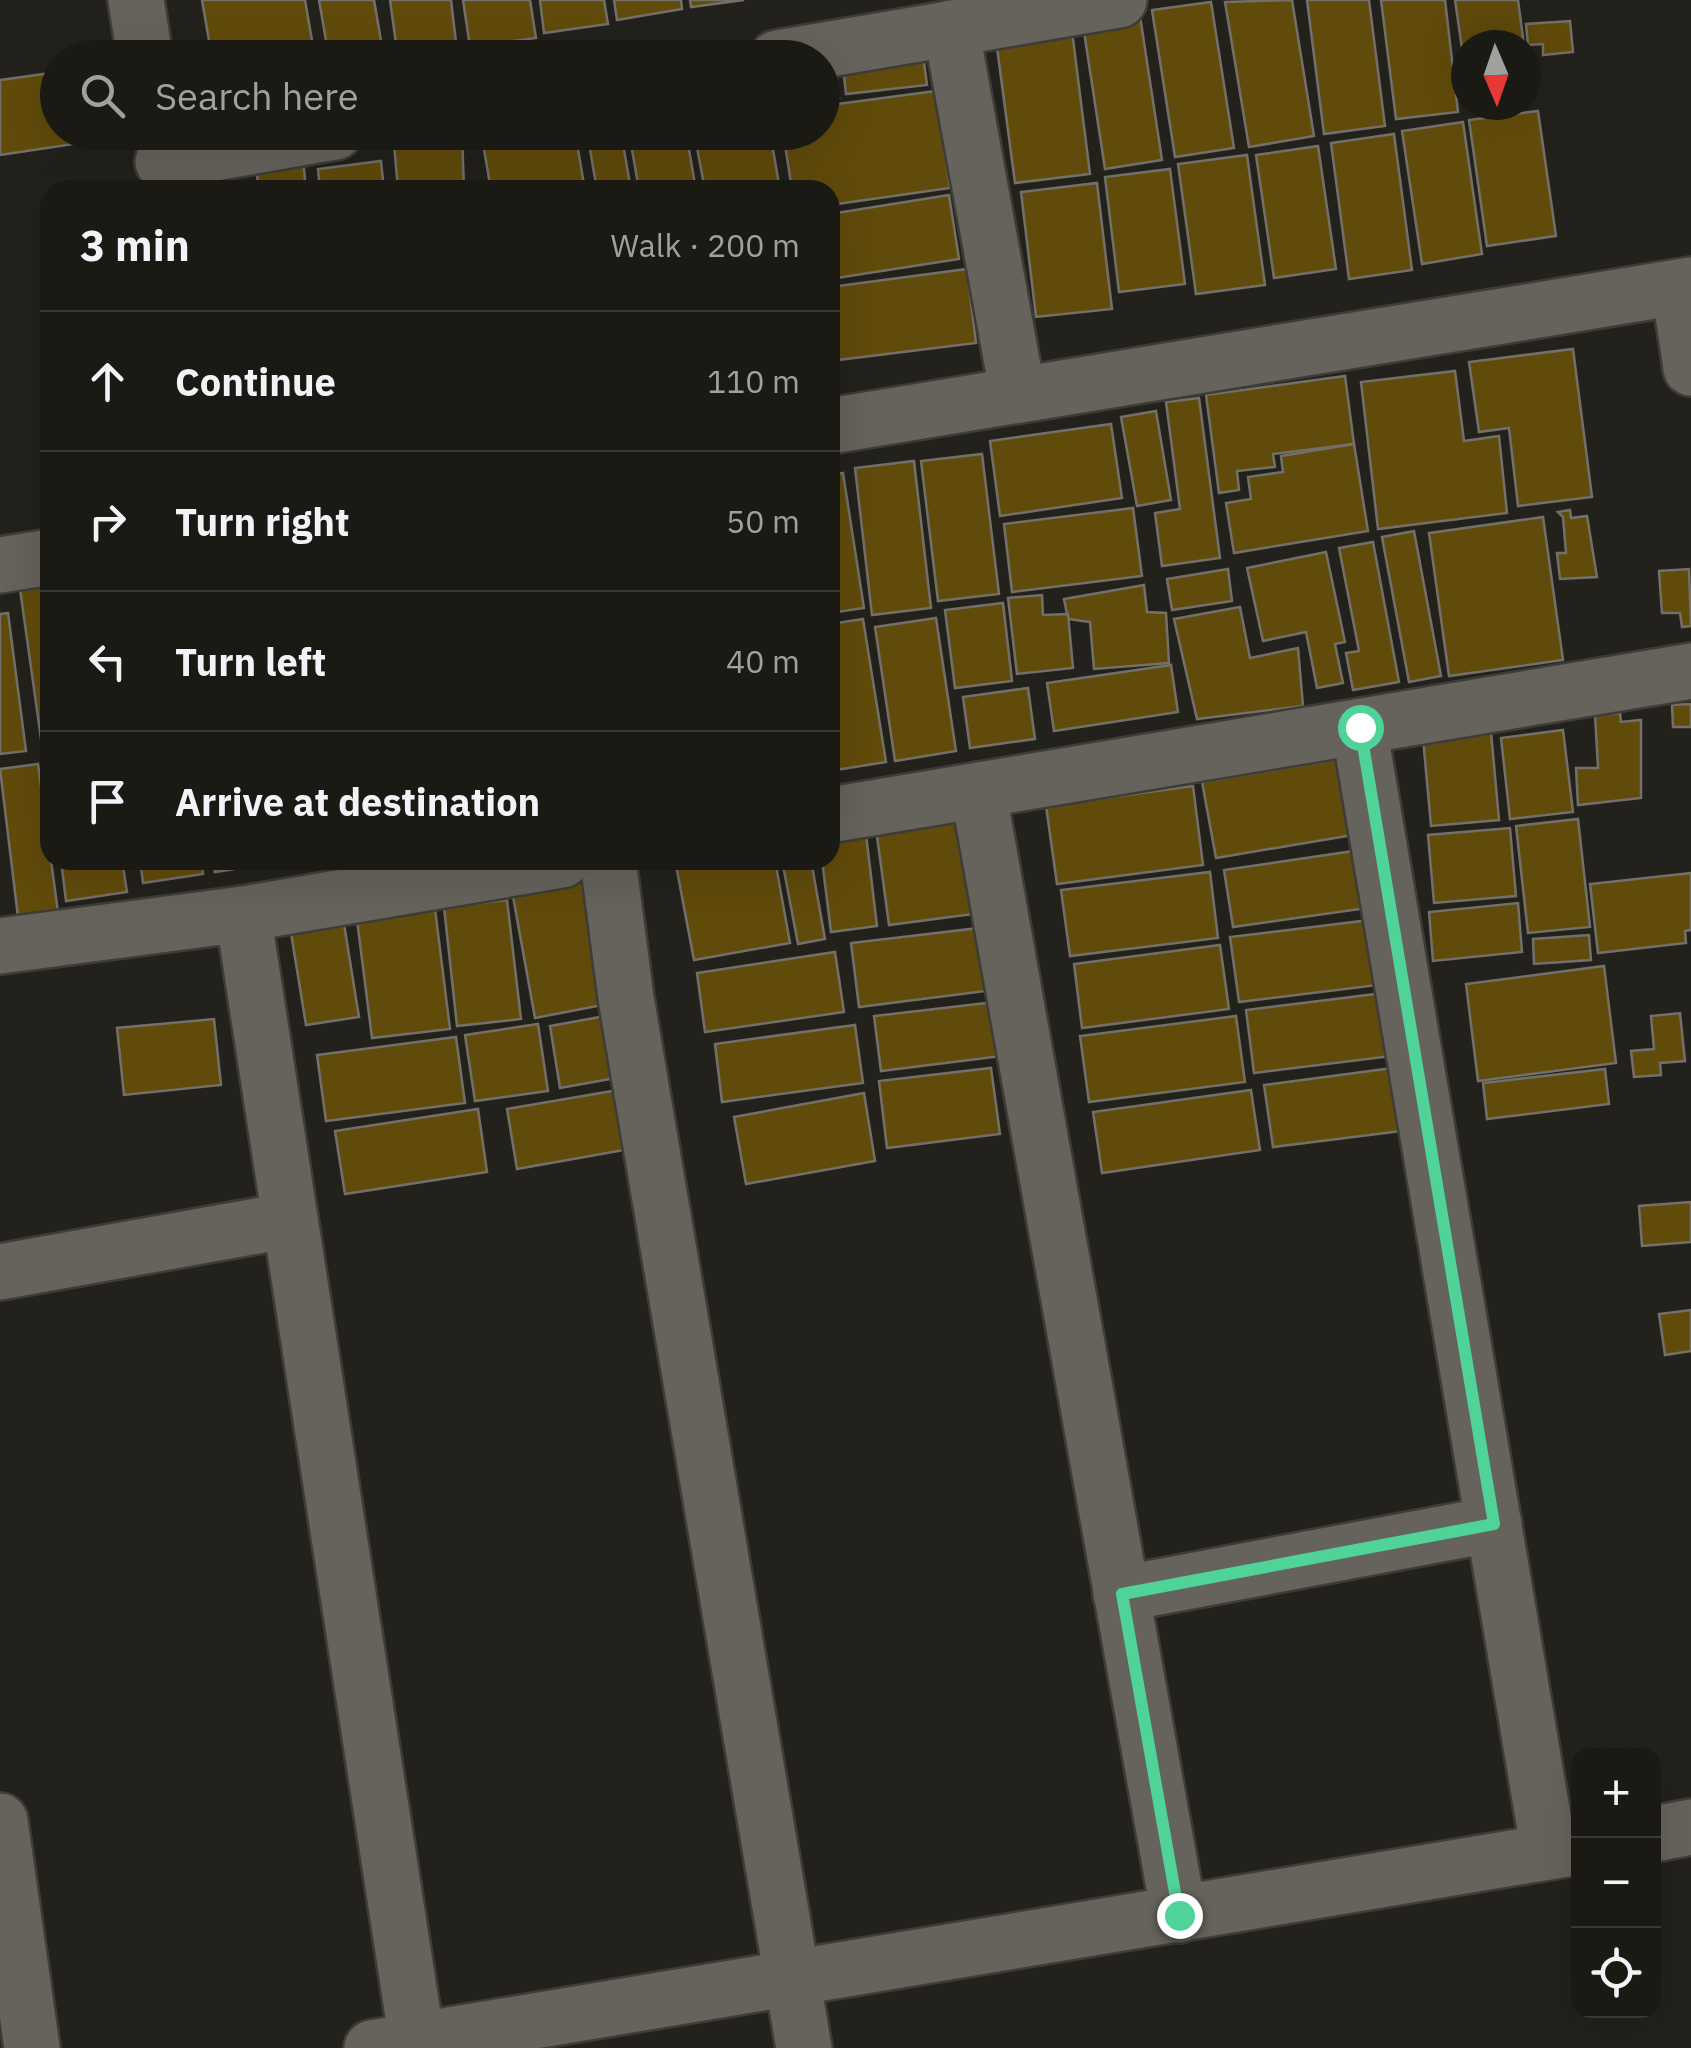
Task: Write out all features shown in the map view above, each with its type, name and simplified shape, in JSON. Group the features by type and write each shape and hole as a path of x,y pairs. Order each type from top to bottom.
{"street":[{"path":"136,0 143,40"},
{"path":"840,47 1119,0"},
{"path":"951,28 1018,395"},
{"path":"163,161 228,150"},
{"path":"840,424 1685,286 1691,368"},
{"path":"0,565 40,558"},
{"path":"840,813 1691,671"},
{"path":"243,914 290,1220 394,2044 792,1980 1564,1850 1494,1524 1360,727"},
{"path":"978,790 1179,1915"},
{"path":"0,946 243,914 503,870"},
{"path":"609,870 626,998 804,2048"},
{"path":"0,1272 290,1220"},
{"path":"1122,1594 1494,1524"},
{"path":"0,1821 32,2048"},
{"path":"1661,1833 1691,1827"}],"building":[{"path":"202,0 305,0 312,40 209,40"},
{"path":"319,0 374,0 381,40 326,40"},
{"path":"390,0 451,0 456,40 396,40"},
{"path":"463,0 530,0 536,38 469,40"},
{"path":"540,0 604,0 608,24 544,33"},
{"path":"614,0 681,0 682,9 617,20"},
{"path":"690,0 744,0 691,7"},
{"path":"1292,0 1314,136 1249,147 1225,2"},
{"path":"1307,0 1369,0 1385,126 1324,134"},
{"path":"1381,0 1445,0 1451,52 1451,113 1396,119"},
{"path":"1455,0 1518,0 1522,30 1459,30"},
{"path":"1211,2 1234,148 1175,157 1152,10"},
{"path":"1140,16 1162,160 1105,169 1083,25"},
{"path":"1570,21 1573,52 1543,55 1541,30 1527,30 1526,24"},
{"path":"1072,31 1090,174 1015,183 996,40"},
{"path":"922,47 927,85 846,94 842,57"},
{"path":"40,74 40,149 0,155 0,80"},
{"path":"936,91 950,188 840,204 840,180 790,180 786,150 840,150 840,104"},
{"path":"1469,120 1539,120 1556,236 1487,246"},
{"path":"1463,122 1482,254 1422,264 1402,131"},
{"path":"1394,134 1412,270 1349,279 1331,143"},
{"path":"1318,146 1336,269 1274,278 1256,155"},
{"path":"302,150 305,180 257,180 256,152"},
{"path":"395,150 463,150 464,180 397,180"},
{"path":"484,150 578,150 583,180 489,180"},
{"path":"590,150 624,150 629,180 595,180"},
{"path":"632,150 689,150 694,180 637,180"},
{"path":"697,150 773,150 778,180 703,180"},
{"path":"1247,155 1265,285 1196,294 1178,164"},
{"path":"381,161 383,180 319,180 318,169"},
{"path":"1170,169 1185,284 1119,292 1105,177"},
{"path":"1097,183 1112,309 1036,317 1021,192"},
{"path":"949,195 959,259 840,277 840,212"},
{"path":"967,269 976,343 840,360 840,286"},
{"path":"1573,349 1592,497 1518,506 1509,428 1479,432 1469,362"},
{"path":"1455,371 1464,441 1499,436 1507,513 1378,529 1361,382"},
{"path":"1345,376 1354,444 1273,454 1275,467 1237,471 1239,490 1219,493 1206,395"},
{"path":"1199,398 1220,558 1162,566 1155,513 1180,509 1166,402"},
{"path":"1156,411 1171,500 1137,506 1121,417"},
{"path":"1111,424 1122,498 1000,516 990,441"},
{"path":"1354,444 1368,531 1234,553 1226,503 1251,499 1248,477 1283,472 1281,456"},
{"path":"982,454 999,594 938,601 921,461"},
{"path":"914,461 931,608 872,615 855,468"},
{"path":"843,473 864,608 840,612"},
{"path":"1133,508 1142,576 1012,592 1004,524"},
{"path":"1570,510 1571,518 1587,516 1597,577 1560,579 1557,553 1566,553 1563,517 1558,512"},
{"path":"1543,517 1563,660 1449,676 1429,533"},
{"path":"1414,531 1441,676 1409,682 1382,537"},
{"path":"1373,542 1399,682 1353,690 1346,653 1359,651 1339,548"},
{"path":"1326,552 1345,642 1335,644 1343,683 1317,688 1306,632 1263,641 1247,568"},
{"path":"1228,569 1232,601 1172,610 1167,579"},
{"path":"1689,569 1691,626 1682,627 1680,613 1662,613 1659,571"},
{"path":"1144,585 1147,612 1166,613 1169,663 1094,669 1090,622 1068,619 1064,599"},
{"path":"40,586 40,732 20,589"},
{"path":"1042,595 1043,615 1068,614 1073,668 1017,674 1008,598"},
{"path":"1003,603 1012,681 955,688 945,610"},
{"path":"1240,607 1250,658 1298,648 1303,706 1197,719 1174,619"},
{"path":"8,613 26,751 0,754 0,614"},
{"path":"936,618 956,751 895,761 875,627"},
{"path":"863,619 886,762 840,769 840,622"},
{"path":"1171,665 1178,712 1054,731 1047,683"},
{"path":"1028,688 1035,739 970,748 963,697"},
{"path":"1691,704 1691,727 1673,727 1672,705"},
{"path":"1620,713 1621,722 1641,720 1641,798 1578,805 1576,768 1598,768 1595,714"},
{"path":"1563,730 1573,812 1510,819 1501,738"},
{"path":"1491,732 1499,820 1431,826 1423,738"},
{"path":"1351,757 1365,833 1216,858 1202,782"},
{"path":"38,764 40,870 52,870 58,912 18,917 0,769"},
{"path":"1193,786 1203,865 1057,884 1046,806"},
{"path":"967,802 981,913 889,925 874,814"},
{"path":"1578,819 1590,927 1528,933 1516,826"},
{"path":"865,826 877,926 831,932 823,870 840,870 840,829"},
{"path":"1510,828 1516,896 1434,903 1428,835"},
{"path":"1367,849 1374,907 1233,927 1224,870"},
{"path":"62,870 124,870 127,892 66,901"},
{"path":"141,870 202,870 203,874 143,883"},
{"path":"677,870 777,870 790,943 694,960"},
{"path":"784,870 813,870 825,939 798,944"},
{"path":"1210,872 1218,938 1070,956 1061,890"},
{"path":"1691,873 1691,930 1685,931 1686,943 1598,953 1590,884"},
{"path":"600,875 613,1003 535,1018 512,891"},
{"path":"507,900 521,1019 457,1026 444,907"},
{"path":"1518,903 1522,952 1433,961 1429,912"},
{"path":"435,909 450,1029 372,1038 357,920"},
{"path":"1370,920 1378,985 1239,1002 1230,937"},
{"path":"344,924 359,1017 306,1025 291,933"},
{"path":"979,928 986,991 859,1007 851,943"},
{"path":"1589,935 1591,960 1534,964 1533,939"},
{"path":"1220,945 1229,1009 1082,1028 1074,964"},
{"path":"835,952 844,1012 705,1032 697,973"},
{"path":"1604,966 1616,1063 1478,1081 1466,984"},
{"path":"1384,993 1392,1056 1254,1073 1246,1010"},
{"path":"1004,1001 1010,1055 881,1071 874,1016"},
{"path":"1680,1013 1685,1061 1660,1063 1661,1075 1634,1077 1631,1051 1654,1049 1651,1016"},
{"path":"616,1014 627,1076 560,1088 550,1026"},
{"path":"1236,1016 1245,1082 1089,1102 1080,1036"},
{"path":"214,1019 221,1085 124,1095 117,1028"},
{"path":"538,1024 548,1091 475,1101 465,1035"},
{"path":"855,1025 863,1083 722,1102 715,1044"},
{"path":"456,1037 465,1103 326,1121 317,1055"},
{"path":"991,1068 1000,1134 887,1148 879,1081"},
{"path":"1393,1068 1402,1131 1273,1147 1264,1085"},
{"path":"1605,1069 1609,1104 1487,1119 1483,1083"},
{"path":"630,1088 641,1147 517,1169 507,1109"},
{"path":"1251,1090 1260,1150 1102,1173 1093,1112"},
{"path":"864,1093 875,1161 746,1184 734,1117"},
{"path":"478,1109 487,1172 345,1194 335,1131"},
{"path":"1691,1202 1691,1242 1642,1246 1639,1206"},
{"path":"1691,1310 1691,1351 1665,1355 1659,1314"}],"route":[{"path":"1179,1915 1122,1594 1494,1524 1360,727"}]}
